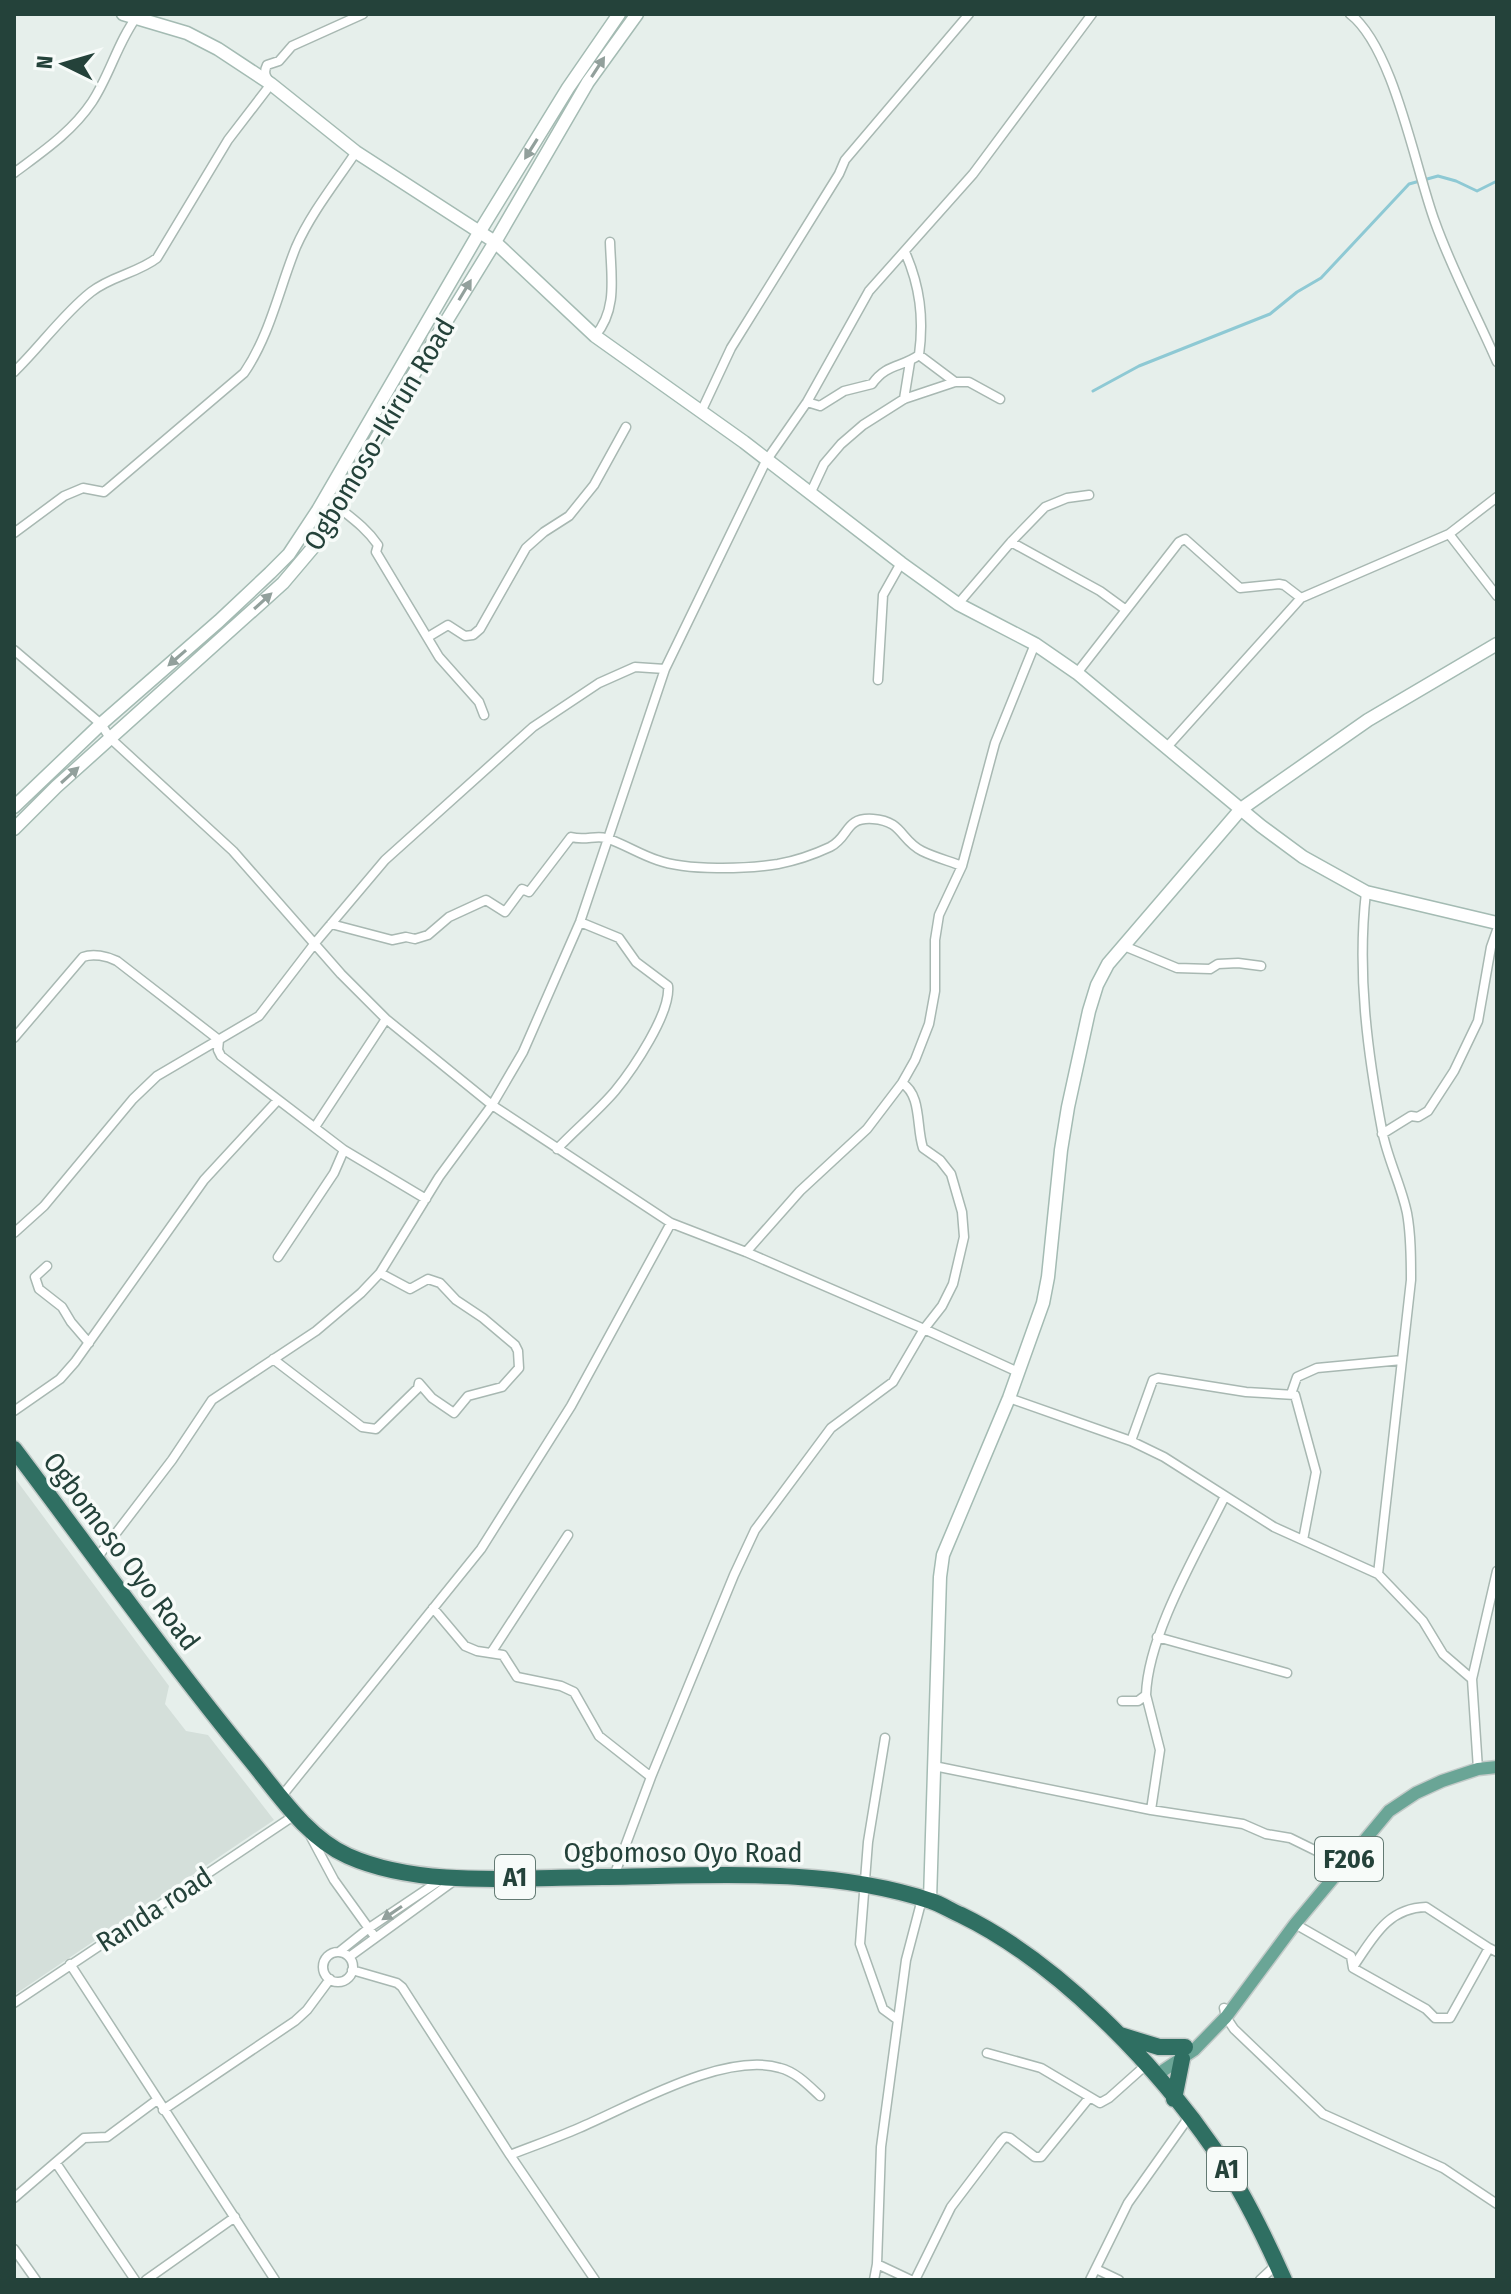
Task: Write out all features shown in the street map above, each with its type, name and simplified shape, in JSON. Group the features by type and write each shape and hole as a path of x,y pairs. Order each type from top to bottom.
{"highway":[{"name":"Ogbomoso Oyo Road","path":"14,1449 200,1699 299,1819 346,1855 379,1866 452,1877 805,1878 865,1885 926,1900 980,1925 1015,1946 1089,2005 1151,2070"},
{"path":"1115,2033 1146,2045 1184,2053 1174,2099"},
{"name":"A1","path":"1151,2070 1214,2148 1244,2197 1280,2272"}],"main road":[{"name":"F206","path":"1151,2070 1184,2053 1238,2001 1295,1924 1389,1811 1416,1793 1478,1769 1497,1767"}],"street":[{"path":"271,84 264,70 267,65 279,61 292,46 363,14"},
{"name":"Ogbomoso-Ikirun Road","path":"14,807 289,554 318,510 480,231 568,88 619,14"},
{"name":"Ogbomoso-Ikirun Road","path":"14,829 283,583 316,544 588,82 637,14"},
{"path":"701,412 731,348 831,188 845,160 969,14"},
{"path":"97,1558 172,1460 212,1400 316,1331 380,1273 426,1199 492,1105 523,1052 580,922 665,669 766,461 807,402 869,291 973,174 1092,14"},
{"path":"1350,14 1373,40 1397,101 1435,225 1497,362"},
{"path":"14,173 56,141 86,110 132,16 204,41 271,84 356,152 495,242 595,336 901,563 958,604 1035,644 1077,673 1303,857 1366,892 1497,923"},
{"path":"14,372 94,289 157,258 228,140 271,84"},
{"path":"14,533 64,496 83,488 104,492 244,373 254,359 271,320 306,228 356,152"},
{"path":"595,336 606,323 612,303 610,242"},
{"path":"807,402 820,406 844,391 872,384 892,365 910,362 919,355 923,325 916,279 905,252"},
{"path":"919,355 955,382"},
{"path":"904,399 910,362"},
{"path":"810,494 824,464 841,444 863,425 904,399 955,382 969,382 1000,399"},
{"path":"428,637 448,625 465,636 473,635 480,629 526,548 569,516 594,485 626,427"},
{"path":"958,604 1045,507 1067,498 1089,495"},
{"path":"1167,747 1301,598 1449,534 1497,497"},
{"path":"338,507 374,539 378,545 376,552 439,657 479,702 484,715"},
{"path":"1449,534 1497,596"},
{"path":"1077,673 1179,542 1185,539 1240,588 1284,585 1301,598"},
{"path":"1011,542 1100,591 1126,610"},
{"path":"878,680 883,595 901,563"},
{"path":"746,1252 800,1191 867,1129 902,1083 915,1060 929,1024 935,991 935,940 939,915 962,866 995,743 1035,644"},
{"path":"874,2280 881,2147 906,1960 926,1900 943,1555 1009,1398 1043,1303 1061,1150 1097,985 1108,964 1241,809 1368,720 1497,644"},
{"path":"14,650 101,724 110,738 233,851 341,974 386,1019 492,1105 671,1223 746,1252 1018,1372"},
{"path":"14,1233 44,1206 133,1099 157,1076 259,1016 385,860 533,727 599,683 635,667 665,669"},
{"path":"331,924 392,940 415,939 428,935 444,920 486,900 505,912 522,889 529,892 571,837 587,840 598,836 650,858 677,865 778,864 832,846 853,822 872,819 889,821 920,850 962,866"},
{"path":"1366,892 1362,1000 1382,1134 1406,1211 1411,1239 1411,1280 1378,1574"},
{"path":"557,1149 615,1092 664,1015 669,998 668,986 636,962 619,938 580,922"},
{"path":"1382,1134 1411,1116 1418,1117 1428,1111 1454,1071 1478,1021 1486,970 1497,930"},
{"path":"1124,946 1177,968 1210,969 1221,964 1238,963 1261,966"},
{"path":"14,1038 83,957 89,955 117,961 219,1040"},
{"path":"1486,970 1497,972"},
{"path":"315,1127 386,1019"},
{"path":"219,1040 221,1056 277,1101 344,1150 426,1199"},
{"path":"614,1877 651,1777 755,1530 831,1428 893,1382 924,1329 935,1318 953,1284 965,1224 956,1187 940,1160 923,1148 915,1098 909,1087 902,1083"},
{"path":"14,1411 60,1379 196,1191 277,1101"},
{"path":"278,1257 334,1173 344,1150"},
{"path":"281,1797 481,1549 571,1406 671,1223"},
{"path":"47,1266 35,1277 39,1289 62,1307 89,1343"},
{"path":"273,1359 362,1427 376,1429 418,1388 419,1383 432,1398 454,1413 468,1396 502,1387 519,1368 515,1345 456,1300 440,1283 428,1279 410,1289 380,1273"},
{"path":"1291,1394 1297,1377 1317,1368 1402,1360"},
{"path":"1131,1441 1153,1380 1158,1378 1246,1392 1295,1395 1316,1472 1303,1540"},
{"path":"1009,1398 1131,1441 1164,1457 1274,1527 1378,1574 1423,1621 1443,1654 1472,1679"},
{"path":"1151,1810 1160,1750 1146,1695 1147,1679 1157,1637 1225,1496"},
{"path":"491,1653 568,1535"},
{"path":"1478,1769 1472,1679 1497,1571"},
{"path":"433,1608 465,1646 503,1655 517,1677 561,1686 574,1692 599,1736 651,1777"},
{"path":"1157,1637 1287,1673"},
{"path":"1122,1701 1138,1701 1146,1695"},
{"path":"885,1738 868,1842 860,1944 883,2009 898,2020"},
{"path":"934,1766 1151,1810 1243,1824 1266,1834 1290,1838 1345,1865"},
{"path":"299,1819 334,1880 375,1937"},
{"name":"Randa road","path":"14,2003 299,1819"},
{"path":"352,1970 343,1980 330,1979 325,1973 324,1964 331,1954 339,1952 369,1928 452,1877"},
{"path":"349,1957 452,1877"},
{"path":"1418,1907 1426,1907 1493,1950 1450,2018 1435,2018 1426,2009 1353,1968 1386,1920 1418,1907"},
{"path":"1295,1924 1351,1956 1353,1968"},
{"path":"339,1952 349,1957"},
{"path":"349,1957 352,1970"},
{"path":"70,1964 275,2280"},
{"path":"352,1970 402,1987 595,2280"},
{"path":"163,2110 295,2021 330,1979"},
{"path":"1225,2012 1234,2029 1323,2114 1443,2168 1497,2204"},
{"path":"987,2053 1041,2068 1089,2098 1105,2102 1151,2070"},
{"path":"510,2155 727,2066 778,2067 791,2072 820,2096"},
{"path":"877,2264 913,2280 951,2207 1001,2141 1005,2137 1010,2138 1035,2157 1041,2157 1089,2098"},
{"path":"14,2198 84,2138 107,2137 157,2100"},
{"path":"1090,2280 1128,2203 1189,2117"},
{"path":"56,2163 135,2280"},
{"path":"146,2280 235,2217"},
{"path":"14,2249 36,2280"},
{"path":"1096,2269 1119,2280"},
{"path":"1260,2280 1280,2272"}],"shaded area":[{"path":"14,1477 169,1686 165,1704 186,1731 208,1735 274,1820 14,1995"}],"waterway":[{"path":"1093,391 1139,366 1270,314 1297,292 1321,278 1409,184 1438,176 1477,191 1497,181"}]}
